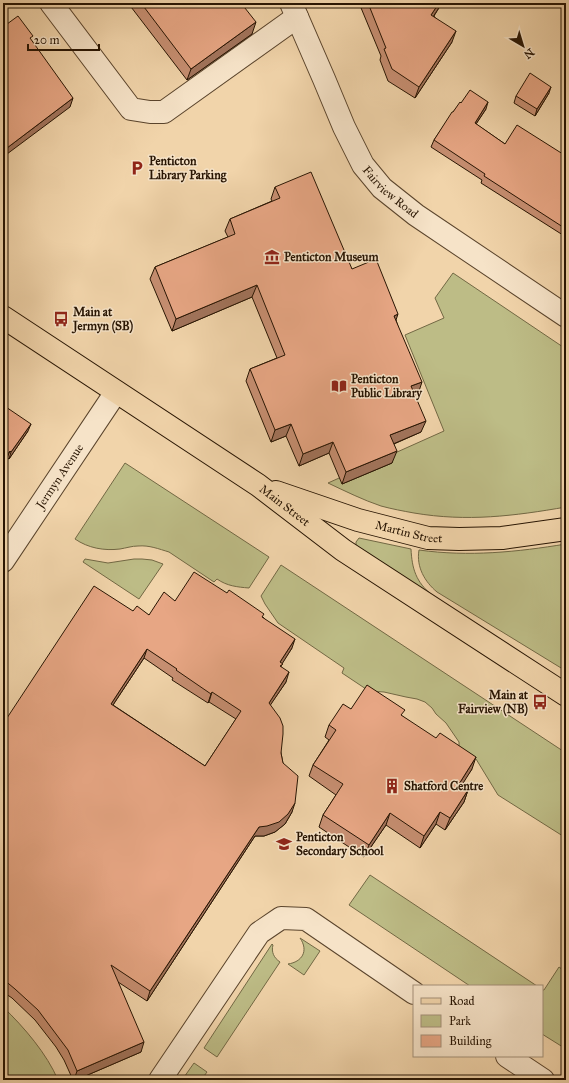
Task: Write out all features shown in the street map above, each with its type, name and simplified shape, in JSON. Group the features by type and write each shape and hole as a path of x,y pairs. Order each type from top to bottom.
{"main road":[{"name":"Main Street","path":"3,317 258,485 342,550 566,695"},
{"name":"Martin Street","path":"258,485 358,520 428,538 502,538 566,529"}],"street":[{"path":"51,3 131,109 150,112 164,112 294,10"},
{"name":"Fairview Road","path":"294,10 347,134 363,165 382,188 416,215 566,316"},
{"name":"Jermyn Avenue","path":"3,561 116,392"},
{"path":"160,1080 259,932 281,918 306,919 413,992"},
{"path":"508,1057 543,1080"}],"green space":[{"path":"453,273 566,349 566,507 490,517 434,516 381,506 328,483 444,431 405,335 444,318 435,298"},
{"path":"125,463 269,557 249,588 228,585 217,579 214,582 169,552 142,546 114,550 102,549 85,545 75,539"},
{"path":"359,538 411,549 412,563 416,575 422,585 432,595 356,546 356,542"},
{"path":"566,544 566,671 437,592 422,574 418,556 419,550 456,553 493,553"},
{"path":"85,559 108,563 142,559 152,560 163,564 139,599 83,562"},
{"path":"281,565 566,753 566,838 498,795 476,759 463,752 459,746 459,742 446,723 425,702 384,692 369,691 342,673 344,668 278,623 261,596"},
{"path":"370,875 535,985 469,985 349,905"},
{"path":"300,938 320,951 304,975 288,964 297,961 303,955 304,947"},
{"path":"272,944 274,955 280,962 217,1057 204,1048"},
{"path":"559,967 566,972 566,1049 543,1035 544,990"},
{"path":"3,1007 34,1041 48,1060 58,1080 3,1080"},
{"path":"194,1063 207,1072 201,1080 182,1080"}],"building":[{"path":"141,3 241,3 256,22 191,69"},
{"path":"368,3 439,3 431,15 456,31 419,87 392,69 384,49 386,48"},
{"path":"18,16 33,36 30,38 73,98 3,151 3,27"},
{"path":"530,73 551,87 537,109 516,96"},
{"path":"470,90 488,102 475,123 505,144 517,125 566,156 566,229 484,176 485,174 434,140 452,112 460,102 461,103"},
{"path":"311,172 352,269 376,259 398,314 394,316 422,382 411,386 426,421 390,435 397,451 346,472 333,442 303,454 291,424 275,430 250,369 285,355 257,285 176,319 155,267 235,234 230,219 280,198 275,187"},
{"path":"3,405 31,424 11,452 10,451 7,455 4,452 3,453"},
{"path":"194,572 227,593 229,590 264,614 262,617 295,639 280,662 283,664 280,666 289,672 269,703 280,718 283,726 281,753 283,763 298,776 295,803 288,814 279,822 259,827 150,991 111,965 144,1042 77,1071 68,1050 38,1010 3,979 3,724 94,586 133,611 137,606 149,615 164,592 175,601","holes":["147,649 177,669 176,670 211,694 212,692 241,711 205,766 111,704"]},
{"name":"Shatford Centre","path":"367,685 405,710 401,715 436,738 440,733 476,757 459,784 468,790 450,818 440,812 424,836 390,813 369,845 323,815 343,784 313,765 336,730 329,725 343,704 351,709"}],"place":[{"name":"Penticton Library Parking","path":"137,168"},
{"name":"Penticton Museum","path":"272,257"},
{"name":"Main at Jermyn (SB)","path":"61,319"},
{"name":"Penticton Public Library","path":"339,386"},
{"name":"Main at Fairview (NB)","path":"540,702"},
{"name":"Shatford Centre","path":"392,786"},
{"name":"Penticton Secondary School","path":"284,844"}]}
